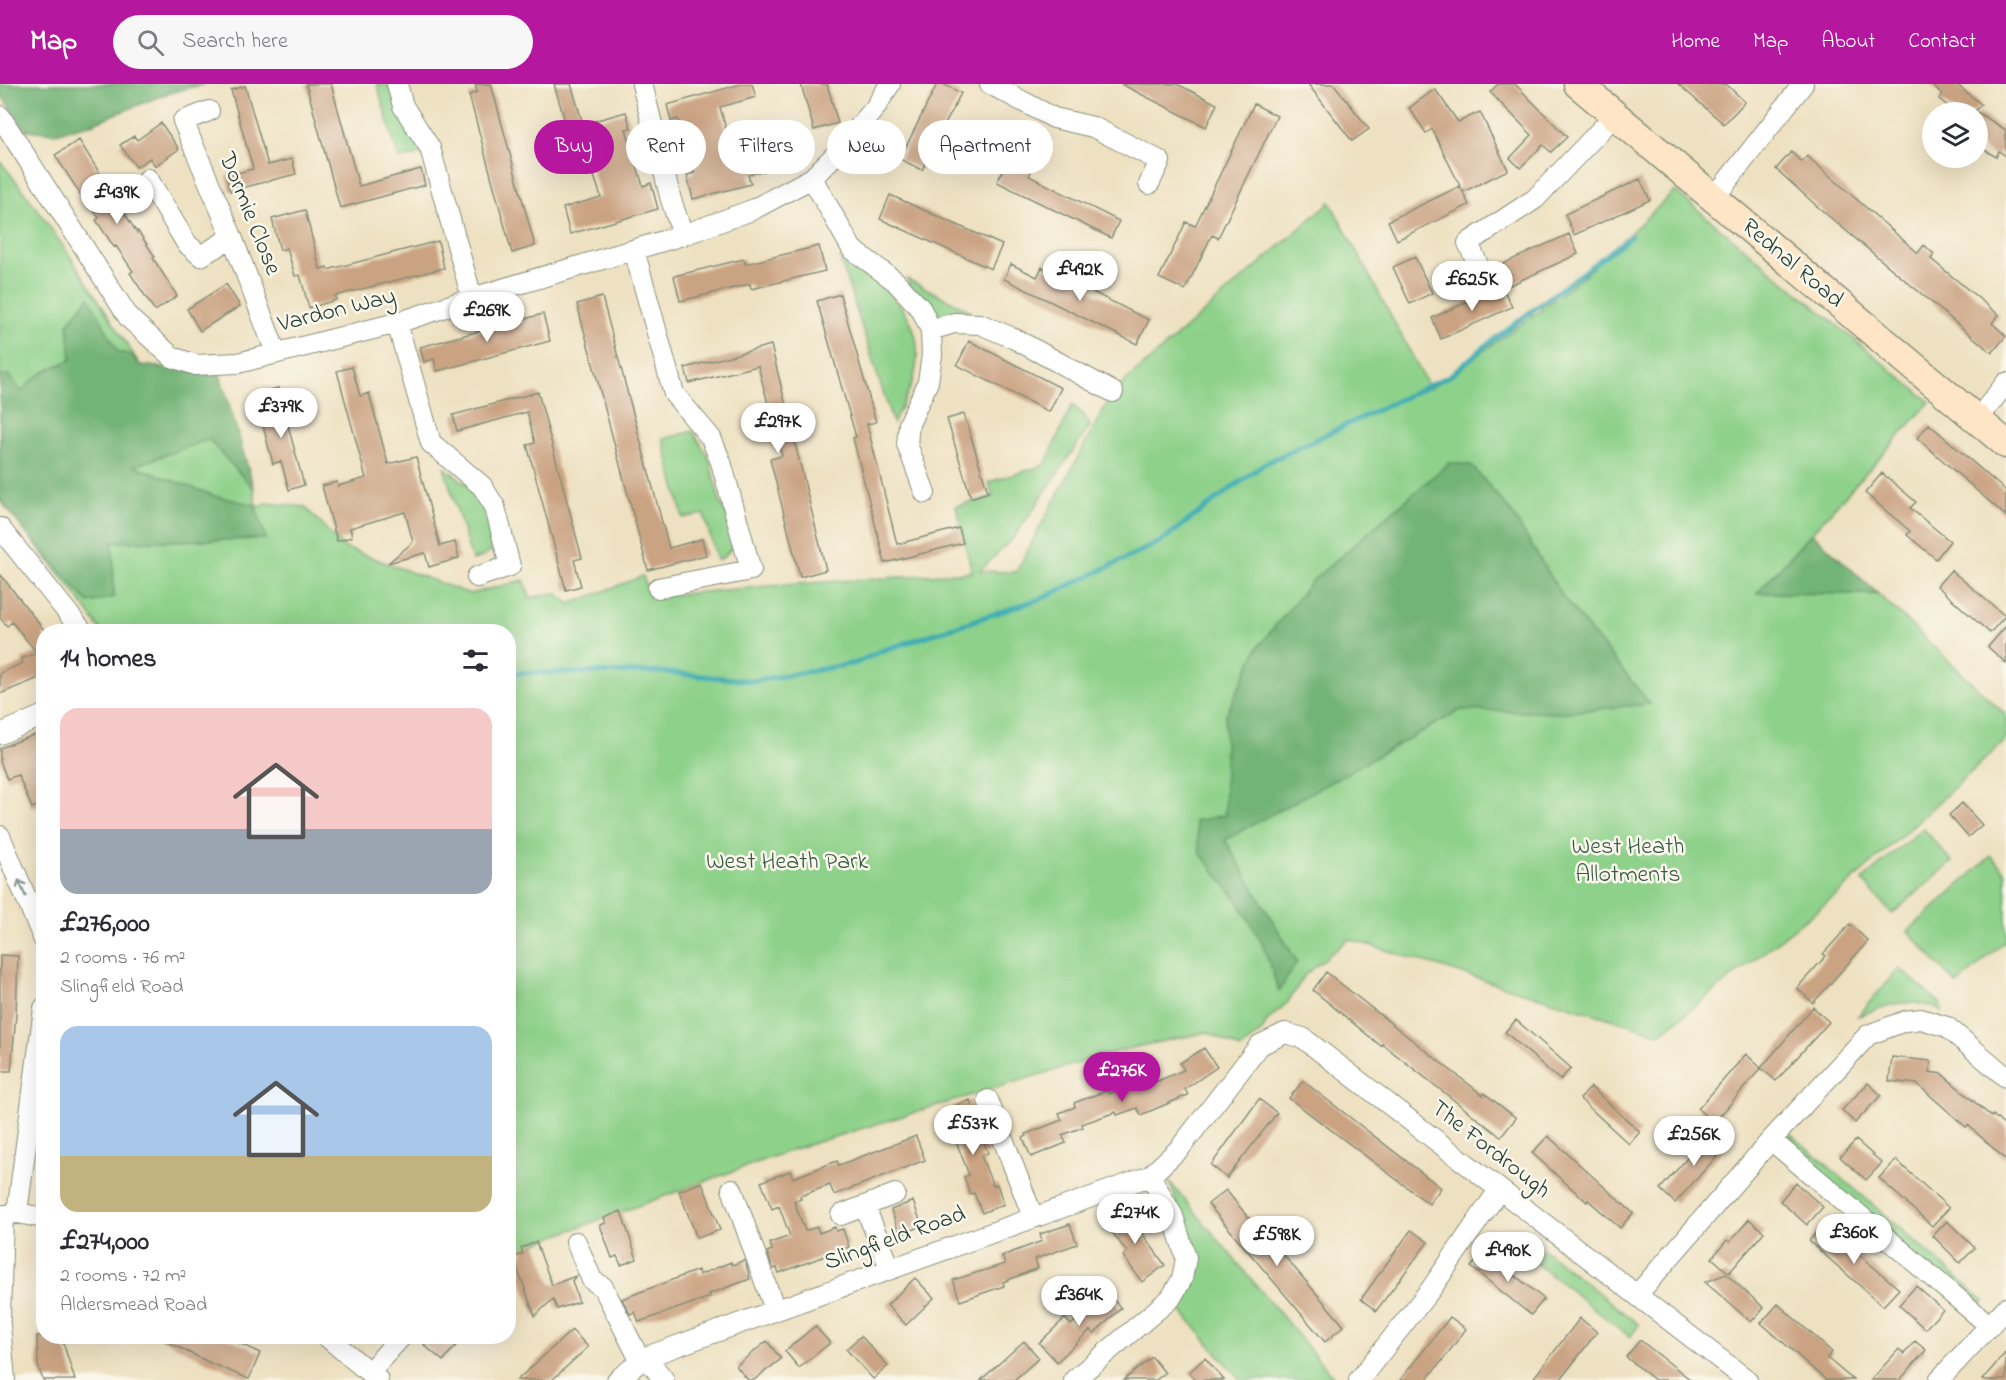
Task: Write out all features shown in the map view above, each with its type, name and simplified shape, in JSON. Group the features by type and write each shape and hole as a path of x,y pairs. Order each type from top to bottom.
{"street":[{"path":"397,84 403,106 430,148 472,298"},
{"path":"642,84 671,200 683,235"},
{"name":"Vardon Way","path":"1,121 129,318 172,357 196,365 238,363 397,323 472,298 683,235 753,210 812,178 837,153 875,108 890,84"},
{"path":"990,84 1054,118 1094,127 1160,161 1149,184"},
{"name":"Rednal Road","path":"1578,84 2006,444"},
{"path":"1713,198 1803,84"},
{"name":"Dormie Close","path":"210,111 183,121 232,237 276,353"},
{"path":"1480,269 1468,243 1535,199 1615,115"},
{"path":"812,178 852,249 895,281 921,309 931,330 932,355 928,382 909,424 907,444 925,493"},
{"path":"148,179 187,244 201,256 232,237"},
{"path":"634,250 674,394 711,438 721,462 751,570 658,588"},
{"path":"397,323 431,443 482,486 495,507 510,566 477,577"},
{"path":"931,330 954,323 980,324 1015,339 1113,392"},
{"path":"1978,419 2006,383"},
{"path":"0,528 77,624"},
{"path":"0,734 36,718"},
{"path":"0,836 36,921"},
{"path":"1637,1295 1771,1140 1868,1035 1905,1021 1921,1019 1947,1027 2006,1077"},
{"name":"Slingfield Road","path":"617,1380 643,1359 1150,1176 1180,1148 1260,1045 1285,1033"},
{"name":"The Fordrough","path":"1285,1033 1304,1038 1747,1380"},
{"path":"0,1320 6,1215 36,1052"},
{"path":"988,1100 1033,1217"},
{"path":"1771,1140 1989,1326"},
{"path":"1074,1380 1170,1298 1182,1279 1186,1258 1173,1216 1150,1176"},
{"path":"732,1189 775,1310"},
{"path":"1359,1380 1431,1289 1499,1190"},
{"path":"841,1215 895,1194"},
{"path":"865,1207 890,1268"},
{"path":"6,1215 36,1217"},
{"path":"576,1242 592,1280 603,1287 643,1359 664,1380"},
{"path":"1939,1380 2006,1308"},
{"path":"0,1325 5,1380"},
{"path":"336,1344 374,1376 396,1344"}],"green space":[{"path":"0,84 205,84 166,94 91,124 55,133 25,130 0,93"},
{"path":"377,84 390,86 428,153 399,159"},
{"name":"West Heath Park","path":"0,161 56,235 140,365 220,375 254,489 256,506 263,506 266,503 305,507 343,547 470,594 524,580 530,598 556,593 570,604 643,576 649,597 972,572 956,506 993,497 989,482 1045,465 1072,405 1084,415 1090,426 1015,536 980,571 1016,572 1113,392 1330,202 1430,389 1538,312 1586,274 1675,191 1930,402 1758,592 1878,594 2006,715 2006,740 1839,893 1660,1034 1349,939 1305,975 1288,1002 1267,1021 1262,1031 1241,1049 1208,1032 1121,1050 791,1150 516,1250 516,624 96,624 74,592 0,500"},
{"path":"840,259 873,281 900,305 916,336 917,355 914,377 893,423"},
{"path":"907,279 971,311 962,317 942,316 924,304"},
{"path":"89,297 118,352 132,355 140,365 220,375 254,489 207,440 134,466 215,496 255,505 266,539 113,542 114,597 89,603 0,500 0,376 9,375 22,392 38,376 71,360 68,324"},
{"path":"693,431 709,458 720,502 732,524 732,548 717,560 704,514 683,518 663,439"},
{"path":"1449,463 1471,465 1510,510 1563,597 1650,704 1559,713 1461,710 1225,840 1297,962 1279,991 1263,945 1238,901 1200,853 1195,821 1225,815 1225,717 1258,647 1312,581"},
{"path":"444,467 471,488 480,502 492,544 490,551 483,556 472,560"},
{"path":"1812,533 1878,594 1757,593"},
{"path":"1923,828 1952,862 1892,914 1862,880"},
{"path":"1991,856 2006,873 2006,940 1957,985 1908,931"},
{"path":"1899,968 1940,1003 1942,1011 1920,1003 1900,1003 1858,1016"},
{"path":"1791,1134 1984,1301 1976,1311 1782,1146"},
{"path":"1169,1181 1333,1377 1331,1380 1240,1380 1177,1306 1189,1277 1188,1235"},
{"path":"1513,1232 1525,1235 1639,1325 1630,1337 1500,1235"}],"building":[{"path":"306,84 331,84 359,186 421,169 425,185 340,208"},
{"path":"475,84 491,84 535,246 512,253 469,95 477,92"},
{"path":"554,84 571,84 582,120 565,120"},
{"path":"741,84 752,84 756,97 720,107 723,120 718,120 718,174 752,174 748,175 751,184 693,199 687,175 706,174 706,120 671,120 667,105"},
{"path":"801,84 827,84 837,120 827,120 827,126 815,130 815,120 811,120"},
{"path":"937,84 943,84 961,93 947,120 919,120"},
{"path":"1121,84 1177,84 1217,104 1206,127"},
{"path":"1308,84 1334,84 1369,129 1352,141"},
{"path":"1498,84 1515,84 1567,137 1551,152 1543,145 1520,168 1510,158 1532,135 1490,92"},
{"path":"1678,84 1726,84 1745,102 1724,124"},
{"path":"1930,84 1956,84 1978,102 1943,102 1939,99 1942,94"},
{"path":"245,86 268,165 292,159 296,174 230,191 226,176 253,169 231,90"},
{"path":"1435,89 1458,122 1480,112 1508,170 1463,192 1432,129 1426,133 1409,108"},
{"path":"1254,104 1277,116 1218,238 1212,235 1185,290 1159,278 1186,222 1195,226"},
{"path":"626,112 628,120 626,120 626,174 639,174 643,186 651,183 658,209 570,234 563,208 601,197 593,174 614,174 614,120 597,120"},
{"path":"1988,119 2006,130 2006,156 1999,151 1996,157 1988,152"},
{"path":"161,123 179,149 155,166 150,158 136,167 120,145 134,136 137,140"},
{"path":"918,123 918,168 906,162 906,147"},
{"path":"79,140 137,233 138,231 155,257 153,258 177,296 155,311 130,273 133,271 116,246 114,247 96,220 99,218 55,155"},
{"path":"1791,152 1802,162 1807,156 1918,253 1924,245 1934,254 1931,259 1999,315 1992,323 2006,336 1992,353 1819,208 1776,169"},
{"path":"1001,174 1030,174 1029,176 1119,221 1111,238 997,182"},
{"path":"1640,179 1650,200 1574,235 1565,214"},
{"path":"1460,186 1469,205 1397,240 1388,221"},
{"path":"890,195 1002,245 991,269 880,219"},
{"path":"305,210 320,269 327,267 327,270 438,241 444,268 335,296 336,300 309,308 300,275 295,276 287,248 280,250 272,219"},
{"path":"1569,234 1578,254 1508,286 1498,266"},
{"path":"819,246 825,271 751,289 750,284 680,301 674,276 744,259 745,264"},
{"path":"1415,257 1432,293 1410,304 1393,267"},
{"path":"1011,264 1037,277 1042,267 1149,320 1137,344 1004,279"},
{"path":"226,284 240,306 200,331 187,309"},
{"path":"1502,286 1512,307 1441,339 1432,318"},
{"path":"840,294 876,422 867,424 897,544 959,528 963,543 885,563 853,438 856,437 817,301"},
{"path":"602,297 669,548 702,539 706,555 648,570 577,304"},
{"path":"543,314 550,341 437,371 434,359 424,362 420,347"},
{"path":"969,341 1061,388 1049,412 957,365"},
{"path":"771,345 826,570 800,577 770,459 782,456 758,366 689,383 685,368"},
{"path":"352,367 360,396 369,393 388,464 416,457 440,546 455,542 459,558 429,567 425,553 388,563 413,542 405,512 350,528 352,537 337,541 322,486 337,482 338,486 366,478 337,371"},
{"path":"278,388 304,485 289,490 281,461 273,464 262,422 269,420 262,392"},
{"path":"538,392 582,558 574,560 581,586 566,590 527,445 535,443 527,412 457,431 453,415"},
{"path":"964,414 988,492 971,498 947,419"},
{"path":"1929,424 2006,491 2006,516 1917,438"},
{"path":"1882,473 1916,502 1910,508 1950,541 1936,559 1907,535 1910,531 1865,493"},
{"path":"1951,570 2005,616 1990,633 1937,586"},
{"path":"0,574 39,624 36,624 36,652 12,622 7,626 0,618"},
{"path":"2006,626 2006,663 1988,647"},
{"path":"36,653 36,679 0,694 0,673 23,663 21,659"},
{"path":"36,734 36,806 32,808 18,775 7,779 0,761 0,748"},
{"path":"1962,803 1982,825 1968,837 1949,815"},
{"path":"1850,924 1868,941 1813,1003 1797,988 1826,956 1823,954"},
{"path":"0,955 18,956 11,1071 0,1071"},
{"path":"1326,972 1445,1066 1516,1118 1501,1137 1382,1044 1381,1046 1313,990"},
{"path":"1813,1007 1829,1022 1776,1081 1761,1068"},
{"path":"1516,1020 1571,1068 1560,1080 1505,1032"},
{"path":"1204,1048 1217,1067 1185,1089 1188,1095 1141,1115 1137,1108 1117,1115 1116,1112 1082,1124 1083,1127 1062,1135 1066,1143 1031,1157 1023,1138 1027,1136 1026,1134 1062,1120 1059,1113 1075,1107 1074,1103 1108,1090 1109,1094 1145,1079 1148,1085 1184,1070 1180,1063"},
{"path":"1746,1054 1761,1068 1714,1123 1698,1109"},
{"path":"1892,1057 1931,1061 1930,1072 1942,1074 1992,1117 1993,1115 2006,1127 2006,1160 1968,1125 1966,1127 1917,1084 1889,1081"},
{"path":"1303,1081 1441,1188 1429,1204 1289,1098"},
{"path":"1868,1083 1881,1095 1855,1123 1842,1110"},
{"path":"1591,1087 1640,1132 1629,1144 1580,1099"},
{"path":"1259,1099 1277,1113 1227,1178 1211,1165"},
{"path":"970,1100 988,1153 981,1156 993,1186 997,1184 1004,1204 982,1213 974,1193 970,1194 964,1177 969,1175 944,1110"},
{"path":"1712,1130 1727,1145 1675,1203 1660,1189"},
{"path":"916,1136 925,1160 834,1195 830,1185 800,1196 801,1199 794,1201 805,1231 817,1227 819,1233 835,1227 836,1231 843,1229 849,1247 779,1273 777,1268 773,1269 767,1252 772,1250 770,1243 790,1236 779,1206 772,1209 761,1182 790,1171 793,1178 837,1161 839,1165"},
{"path":"1548,1136 1633,1213 1620,1228 1532,1153"},
{"path":"1856,1140 1882,1163 1866,1180 1840,1157"},
{"path":"1896,1160 1949,1208 1932,1226 1879,1178"},
{"path":"702,1182 720,1230 697,1238 679,1191"},
{"path":"1796,1183 1823,1207 1807,1225 1780,1201"},
{"path":"1226,1190 1344,1326 1325,1342 1208,1204"},
{"path":"913,1201 922,1226 900,1235 891,1210"},
{"path":"1127,1207 1137,1221 1135,1223 1165,1265 1142,1282 1123,1256 1127,1252 1105,1223"},
{"path":"621,1211 637,1259 621,1265 617,1256 612,1258 600,1225 606,1223 604,1218"},
{"path":"1749,1219 1764,1232 1729,1273 1712,1258 1727,1240 1730,1242"},
{"path":"1947,1221 1975,1248 1960,1263 1933,1236"},
{"path":"1070,1224 1077,1244 1035,1259 1038,1268 1003,1282 1004,1286 960,1301 953,1280 1005,1264 1002,1256 1042,1241 1040,1234"},
{"path":"1824,1224 1899,1289 1883,1306 1809,1241"},
{"path":"1411,1230 1428,1242 1376,1311 1361,1299"},
{"path":"536,1242 552,1285 576,1276 572,1281 579,1302 557,1309 553,1299 535,1316 516,1265 516,1256 523,1254 521,1248"},
{"path":"1485,1251 1544,1299 1531,1315 1471,1267"},
{"path":"745,1260 750,1279 709,1294 710,1297 639,1322 635,1312 630,1314 622,1299 698,1270 699,1275 731,1262 732,1265"},
{"path":"1726,1274 1764,1308 1751,1322 1705,1282"},
{"path":"915,1278 934,1298 906,1325 887,1305"},
{"path":"1916,1286 1943,1310 1925,1329 1899,1305"},
{"path":"1106,1292 1121,1308 1094,1334 1090,1330 1057,1362 1039,1343 1065,1318 1071,1325"},
{"path":"1778,1304 1832,1352 1827,1358 1853,1380 1826,1380 1761,1323"},
{"path":"1450,1317 1466,1329 1442,1361 1426,1380 1400,1380"},
{"path":"1580,1318 1597,1332 1560,1380 1532,1380"},
{"path":"815,1326 830,1343 799,1368 785,1351"},
{"path":"572,1330 588,1347 552,1380 517,1380"},
{"path":"861,1336 888,1366 873,1379 846,1349"},
{"path":"1640,1340 1691,1380 1655,1380 1626,1357"},
{"path":"767,1341 781,1359 754,1380 748,1380 736,1366"},
{"path":"1024,1341 1039,1358 1014,1380 981,1380"},
{"path":"1915,1341 1926,1350 1900,1380 1871,1380 1899,1349 1904,1354"},
{"path":"37,1344 64,1344 75,1380 43,1380 38,1366"},
{"path":"172,1344 241,1344 260,1353 249,1379"},
{"path":"425,1344 457,1344 443,1361"},
{"path":"2006,1352 2006,1380 1982,1380"},
{"path":"1152,1357 1165,1373 1156,1380 1124,1380"},
{"path":"1205,1358 1224,1380 1196,1380 1189,1372"}],"waterway":[{"path":"516,673 661,672 754,681 856,663 881,651 1043,598 1160,542 1264,464 1451,375 1484,347 1631,236"}],"park label":[{"name":"West Heath Allotments","path":"1628,861"}]}
